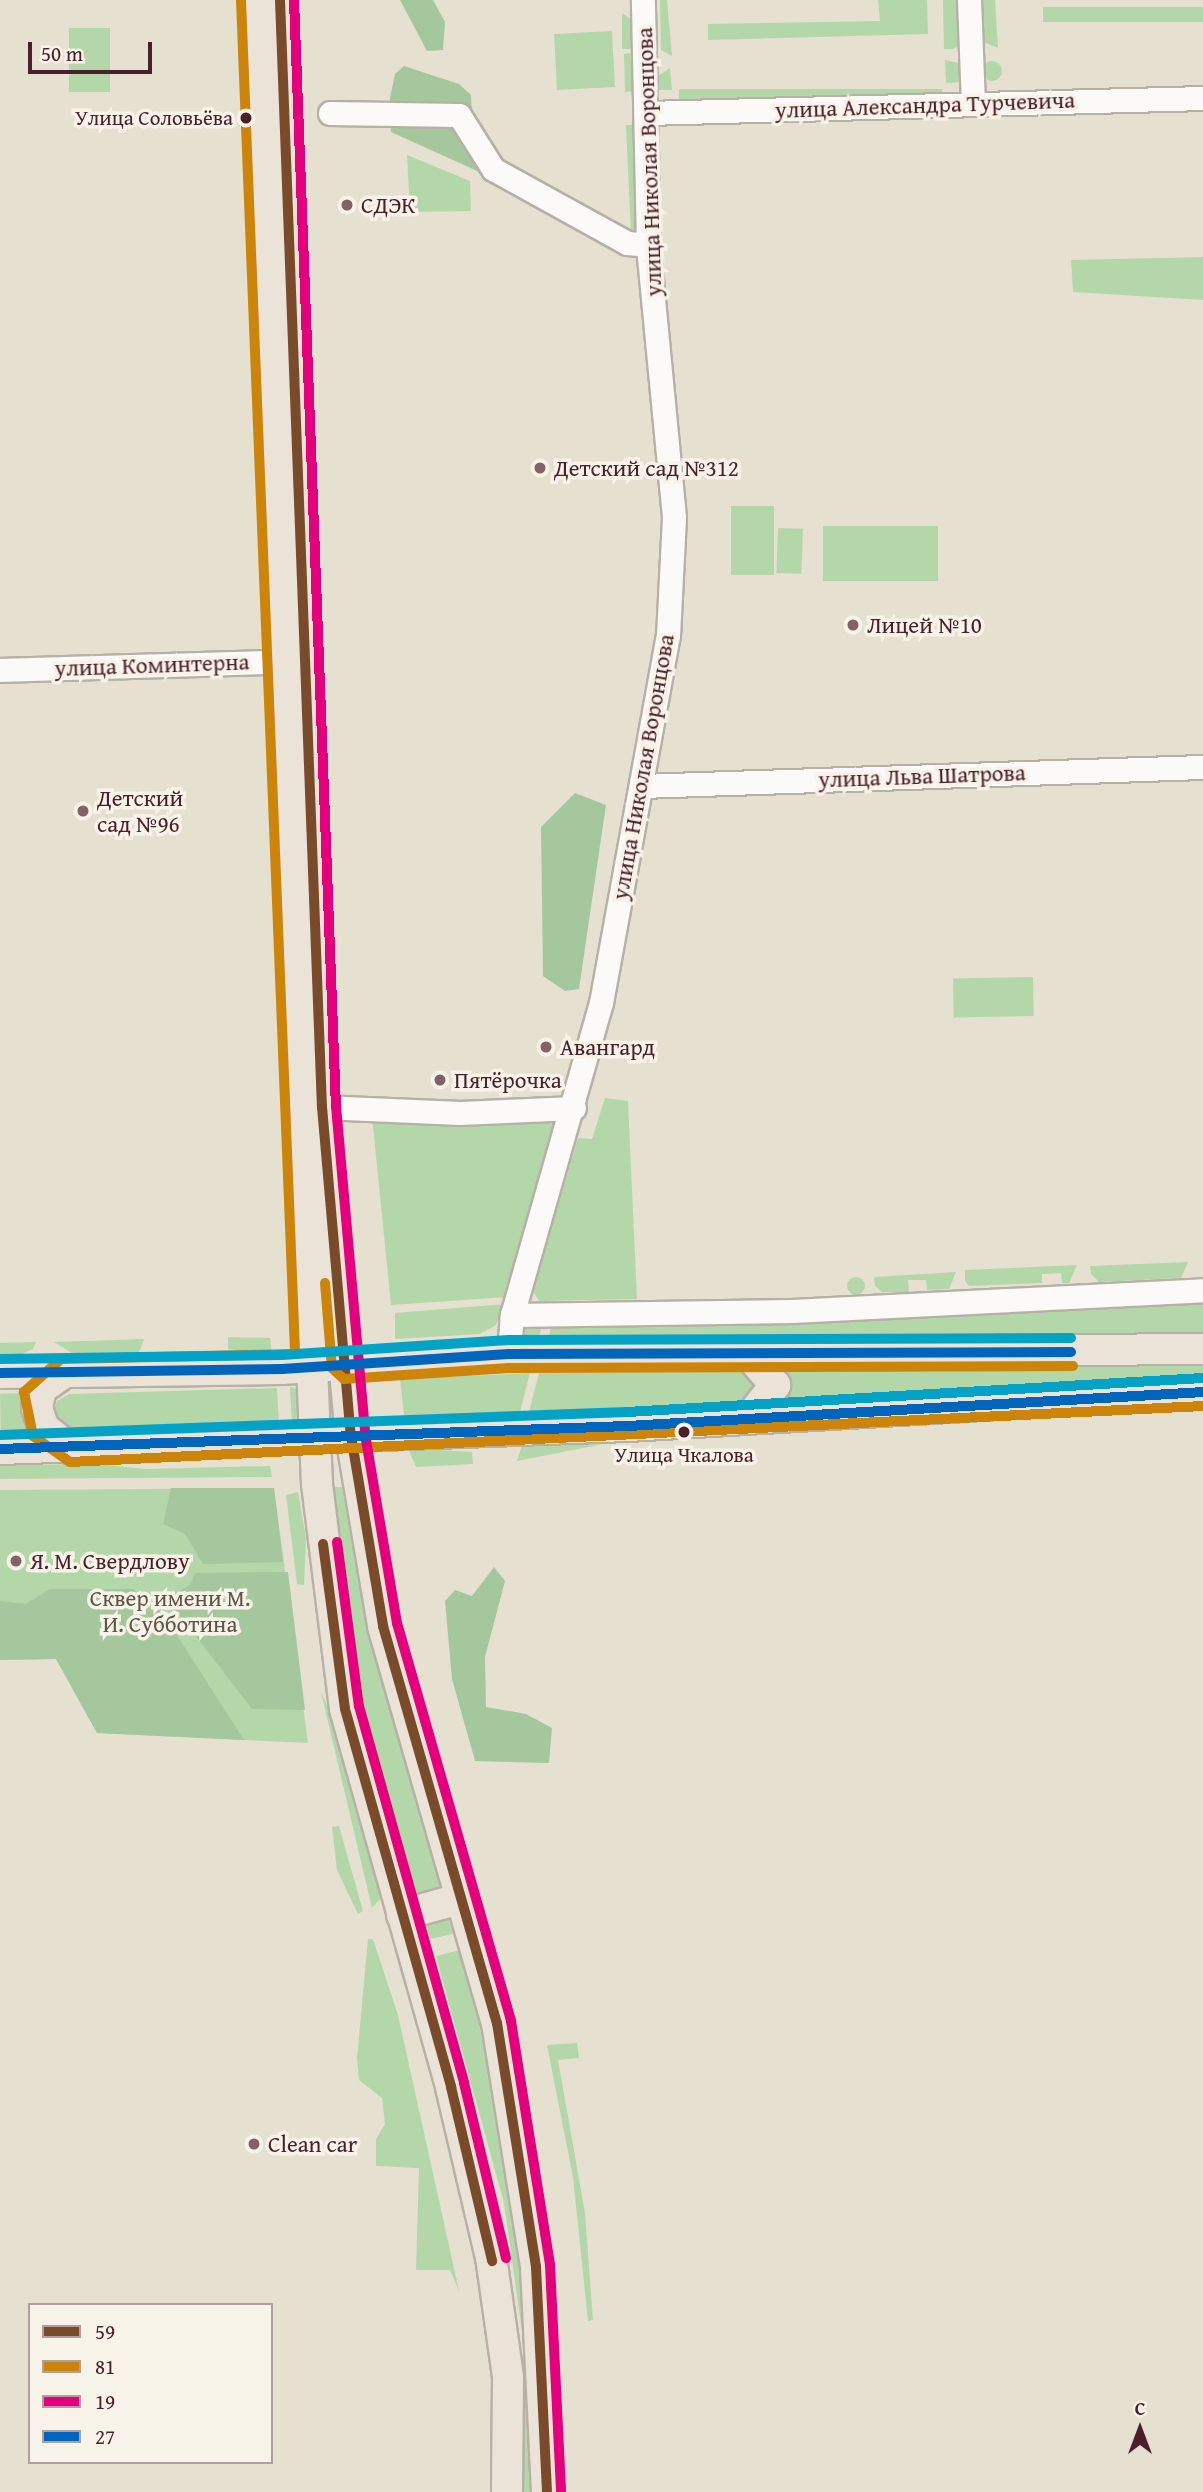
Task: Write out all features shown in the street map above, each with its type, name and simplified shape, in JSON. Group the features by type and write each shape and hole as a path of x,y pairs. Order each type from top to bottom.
{"main road":[{"path":"255,0 291,661 322,1107 351,1436 383,1626 497,2023 536,2267 547,2492"},
{"path":"280,0 291,661 314,1438 345,1709 491,2257 508,2377 507,2492"},
{"path":"0,1373 310,1368 509,1354 749,1355 1203,1349"},
{"path":"749,1355 775,1385 751,1416"},
{"path":"65,1372 41,1389 37,1408 44,1428 70,1448"},
{"path":"0,1450 314,1438 1203,1392"},
{"path":"402,1915 463,1898"}],"street":[{"name":"улица Николая Воронцова","path":"509,1354 512,1315 575,1108 654,729 674,564 648,245 643,0"},
{"path":"969,0 973,103"},
{"name":"улица Александра Турчевича","path":"646,113 1203,98"},
{"path":"330,113 459,115 492,169 627,243 648,245"},
{"name":"улица Коминтерна","path":"0,670 291,661"},
{"name":"улица Льва Шатрова","path":"641,786 1203,767"},
{"path":"322,1107 433,1113 575,1108"},
{"path":"512,1315 792,1311 1203,1290"}],"green space":[{"path":"400,0 433,0 445,22 443,50 427,51"},
{"path":"660,0 667,0 672,56 661,50"},
{"path":"878,0 927,0 928,34 708,40 708,24 880,21"},
{"path":"943,0 961,0 961,44 953,49 944,49"},
{"path":"978,0 995,0 998,48 981,41"},
{"path":"1043,7 1203,7 1203,22 1043,22"},
{"path":"622,13 637,23 632,49 622,49"},
{"path":"69,28 110,28 110,92 69,92"},
{"path":"612,31 615,87 557,90 554,34"},
{"path":"633,53 640,90 625,92 624,54"},
{"path":"945,60 959,63 964,82 946,83"},
{"path":"992,61 999,64 1002,71 999,78 992,81 985,78 982,71 985,64"},
{"path":"404,66 459,84 471,95 472,116 388,108 395,74"},
{"path":"670,68 672,90 658,90 658,76"},
{"path":"679,89 942,89 942,100 679,100"},
{"path":"390,115 448,116 486,175 391,132"},
{"path":"626,125 641,125 639,232 631,235"},
{"path":"407,155 470,181 471,211 410,212"},
{"path":"1203,257 1203,300 1073,292 1071,260"},
{"path":"731,506 774,506 774,575 731,575"},
{"path":"823,526 938,526 938,581 823,581"},
{"path":"778,528 803,529 801,574 776,573"},
{"path":"575,793 606,805 579,989 565,991 543,976 541,827"},
{"path":"1033,977 1034,1016 954,1017 953,978"},
{"path":"605,1098 628,1101 637,1299 539,1301 533,1291 578,1138 592,1139"},
{"path":"562,1115 507,1297 391,1305 372,1117"},
{"path":"1188,1262 1181,1278 1099,1282 1091,1274 1090,1266"},
{"path":"1077,1265 1069,1283 1062,1283 1061,1273 1042,1274 1042,1283 969,1286 965,1281 965,1270"},
{"path":"956,1272 949,1289 927,1290 926,1280 908,1280 909,1292 882,1292 875,1286 874,1277"},
{"path":"856,1277 862,1280 865,1286 862,1292 856,1295 850,1292 847,1286 850,1280"},
{"path":"1203,1294 1203,1334 548,1341 552,1321"},
{"path":"505,1304 496,1325 480,1334 395,1339 395,1313"},
{"path":"543,1322 538,1341 521,1338 522,1325"},
{"path":"228,1337 270,1338 272,1355 228,1349"},
{"path":"144,1339 137,1357 83,1360 54,1342"},
{"path":"36,1342 33,1349 0,1363 0,1343"},
{"path":"1203,1365 1203,1375 785,1398 784,1370"},
{"path":"748,1371 761,1384 750,1401 529,1412 539,1373"},
{"path":"530,1373 520,1412 404,1415 400,1379"},
{"path":"290,1387 300,1389 302,1421 292,1426"},
{"path":"277,1388 279,1427 70,1433 53,1415 57,1401 69,1394"},
{"path":"32,1393 33,1432 1,1433 0,1394"},
{"path":"605,1442 603,1444 517,1461 522,1445"},
{"path":"408,1448 472,1452 473,1464 416,1467"},
{"path":"95,1464 147,1469 270,1466 272,1477 0,1479 0,1465"},
{"path":"332,1487 342,1487 367,1630 440,1884 436,1892 415,1897 408,1893 361,1705"},
{"path":"171,1488 274,1488 283,1562 203,1564 185,1534 163,1524"},
{"name":"Сквер имени М. И. Субботина","path":"274,1488 308,1743 97,1733 56,1659 0,1660 0,1490"},
{"path":"298,1492 306,1538 304,1585 297,1584 286,1495"},
{"path":"494,1567 505,1581 485,1657 486,1707 526,1714 552,1728 549,1763 475,1761 452,1679 445,1601 455,1590 472,1596"},
{"path":"288,1572 305,1710 252,1709 167,1599 191,1584 195,1573"},
{"path":"50,1589 132,1589 157,1604 244,1740 97,1733 56,1659 0,1660 0,1601 26,1604"},
{"path":"321,1692 339,1731 381,1898 372,1908"},
{"path":"339,1826 363,1911 358,1914 337,1870 332,1827"},
{"path":"447,1915 453,1934 429,1939 426,1920"},
{"path":"368,1939 373,1939 398,2015 459,2291 450,2270 416,2270 419,2168 376,2166 376,2139 385,2124 382,2098 359,2080 357,2058"},
{"path":"464,1949 520,2226 534,2382 531,2492 523,2492 524,2345 504,2203 436,1956"},
{"path":"577,2043 579,2058 558,2060 585,2213 593,2320 588,2321 573,2177 547,2045"}],"transit line":[{"name":"59","path":"280,0 322,1107 351,1436 383,1626 497,2023 536,2267 547,2492"},
{"name":"19","path":"294,0 336,1106 365,1434 397,1623 511,2021 550,2265 561,2491"},
{"name":"81","path":"241,1 295,1354 61,1359 24,1392 33,1436 70,1462 1203,1406"},
{"name":"81","path":"325,1283 332,1368 344,1379 509,1368 1073,1366"},
{"path":"0,1359 281,1355 509,1340 1071,1338"},
{"name":"27","path":"0,1373 282,1369 509,1354 1071,1352"},
{"path":"0,1435 627,1412 1202,1378"},
{"name":"27","path":"0,1449 628,1426 1203,1392"},
{"name":"19","path":"337,1542 359,1706 464,2083 506,2258"},
{"name":"59","path":"323,1544 345,1709 451,2087 492,2261"}],"place":[{"name":"Улица Соловьёва","path":"246,118"},
{"name":"СДЭК","path":"347,205"},
{"name":"Детский сад №312","path":"540,468"},
{"name":"Лицей №10","path":"853,625"},
{"name":"Детский сад №96","path":"83,811"},
{"name":"Авангард","path":"546,1047"},
{"name":"Пятёрочка","path":"440,1080"},
{"name":"Улица Чкалова","path":"684,1432"},
{"name":"Я. М. Свердлову","path":"16,1561"},
{"name":"Clean car","path":"254,2144"}]}
